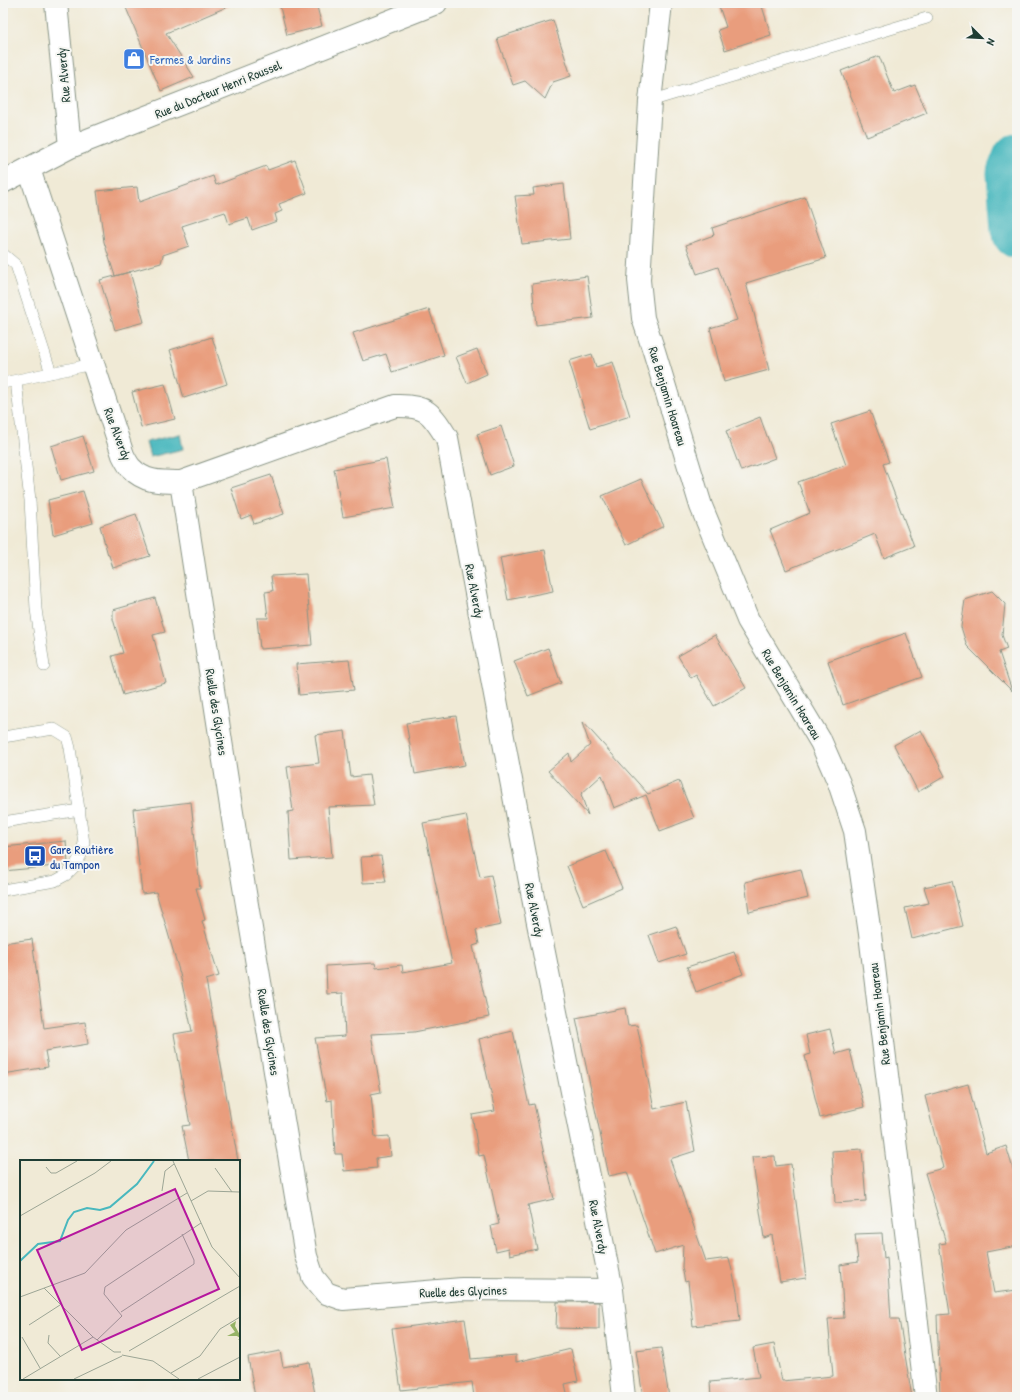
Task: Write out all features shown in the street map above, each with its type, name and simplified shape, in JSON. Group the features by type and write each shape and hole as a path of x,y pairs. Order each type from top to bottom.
{"street":[{"name":"Rue Alverdy","path":"56,3 70,148"},
{"name":"Rue du Docteur Henri Roussel","path":"3,182 70,148 436,3"},
{"name":"Rue Benjamin Hoareau","path":"660,3 650,101 639,280 643,318 702,506 745,613 821,742 839,783 855,831 871,942 926,1397"},
{"name":"Rue Alverdy","path":"29,169 123,455 131,468 142,477 156,482 180,482 395,406 412,406 426,411 438,423 447,438 534,903 612,1290 624,1397"},
{"name":"Ruelle des Glycines","path":"180,482 237,845 306,1256 313,1277 326,1293 343,1299 462,1289 612,1290"}],"lane":[{"path":"650,101 927,18"},
{"path":"3,254 16,265 50,373"},
{"path":"3,383 93,364"},
{"path":"16,381 30,500 36,609 44,666"},
{"path":"3,737 54,729 67,737 80,810 84,843 81,855 75,866 66,875 55,881 3,890"},
{"path":"3,822 80,810"}],"water":[{"path":"180,434 183,449 150,457 146,442"}],"building":[{"path":"124,3 236,3 166,33 194,77 161,91"},
{"path":"279,3 316,3 322,26 287,35"},
{"path":"718,3 761,3 771,35 725,50 718,30 726,27"},
{"path":"553,20 571,76 553,82 545,99 525,81 513,85 497,38"},
{"path":"879,56 894,93 915,85 927,113 867,137 841,71"},
{"path":"295,160 307,193 279,204 282,211 275,214 277,221 252,230 248,218 229,224 225,212 182,226 189,246 163,255 161,263 115,276 104,242 97,191 137,187 139,202 213,176 216,185 266,166 268,170"},
{"path":"564,184 570,239 522,244 515,196 534,195 533,188"},
{"path":"805,197 826,258 746,283 769,370 724,382 710,328 737,320 718,267 697,274 686,245 714,235 712,228"},
{"path":"130,272 144,322 115,330 100,280"},
{"path":"587,276 593,318 536,325 532,284"},
{"path":"429,309 444,355 392,372 386,354 363,361 353,333"},
{"path":"212,337 227,384 184,398 170,350"},
{"path":"477,349 487,374 467,383 456,357"},
{"path":"592,354 596,367 613,362 630,416 590,429 569,361"},
{"path":"165,384 175,419 141,427 132,392"},
{"path":"870,411 889,462 883,464 914,546 884,558 875,534 786,570 770,530 810,513 798,482 846,465 831,424"},
{"path":"760,417 775,458 741,471 726,431"},
{"path":"501,426 514,466 490,475 477,434"},
{"path":"83,436 94,471 61,480 51,446"},
{"path":"386,459 395,508 343,517 334,469"},
{"path":"271,475 284,514 254,524 251,515 241,519 231,488"},
{"path":"641,479 664,526 626,545 602,496"},
{"path":"83,491 93,523 53,535 48,500"},
{"path":"136,514 150,556 113,568 100,526"},
{"path":"545,550 553,591 508,600 500,558"},
{"path":"306,574 312,645 260,649 257,618 268,618 265,592 273,591 271,576"},
{"path":"992,591 1005,604 1002,635 1007,649 999,652 1012,691 967,646 961,627 965,600"},
{"path":"155,598 165,632 153,635 166,683 123,695 112,656 123,653 113,619 113,610"},
{"path":"906,633 922,677 843,705 828,661"},
{"path":"715,635 746,688 714,706 696,675 691,678 678,656"},
{"path":"548,648 561,683 528,696 514,661"},
{"path":"349,660 354,690 299,695 296,664"},
{"path":"456,716 465,765 415,774 406,723"},
{"path":"583,722 648,794 679,781 694,818 660,831 646,795 614,808 602,775 581,794 588,815 548,771 569,753 571,762 590,745 582,723"},
{"path":"921,730 945,776 918,792 894,745"},
{"path":"345,731 351,777 369,775 374,805 328,807 332,857 291,860 288,812 293,811 287,767 319,763 315,735"},
{"path":"191,802 200,888 196,888 205,920 202,921 219,976 206,980 238,1160 189,1160 182,1126 190,1125 174,1034 192,1031 180,974 156,892 142,894 133,809"},
{"path":"466,815 480,877 491,875 501,925 476,930 479,944 473,946 489,1017 414,1032 371,1034 381,1092 371,1094 375,1137 389,1136 391,1156 376,1158 377,1168 344,1171 342,1154 335,1154 332,1100 327,1101 315,1038 345,1036 343,993 327,994 326,966 375,963 376,968 402,965 403,972 452,963 423,823"},
{"name":"Gare Routière du Tampon","path":"66,841 68,863 66,865 3,871 3,847"},
{"path":"606,851 622,888 583,905 567,866"},
{"path":"381,856 386,882 363,883 361,857"},
{"path":"801,869 808,898 749,912 745,882"},
{"path":"952,881 963,926 912,939 905,908 929,903 924,887"},
{"path":"676,926 686,954 659,963 649,935"},
{"path":"32,939 44,1028 85,1022 88,1044 45,1051 48,1067 3,1074 3,943"},
{"path":"734,952 743,974 696,992 687,967"},
{"path":"625,1008 628,1026 637,1025 654,1109 686,1102 695,1151 670,1159 706,1261 729,1258 737,1291 740,1321 693,1326 688,1281 685,1282 682,1267 683,1245 655,1254 627,1172 609,1176 576,1018"},
{"path":"830,1029 836,1054 850,1050 864,1107 820,1118 805,1056 810,1054 806,1035"},
{"path":"513,1031 529,1105 534,1104 554,1199 528,1205 537,1249 510,1255 509,1248 496,1251 491,1226 499,1224 484,1155 479,1156 472,1115 495,1111 479,1039"},
{"path":"968,1084 986,1153 1006,1146 1017,1182 1017,1246 986,1252 994,1293 1017,1290 1017,1397 940,1397 937,1315 950,1314 939,1244 946,1243 925,1173 943,1168 925,1096"},
{"path":"862,1149 866,1201 835,1203 832,1151"},
{"path":"775,1156 776,1166 791,1164 806,1278 780,1282 772,1235 764,1238 752,1157"},
{"path":"882,1233 884,1258 887,1257 891,1319 899,1319 912,1397 711,1397 710,1382 759,1377 753,1348 774,1344 782,1381 833,1376 828,1319 844,1318 840,1265 858,1262 855,1234"},
{"path":"557,1302 599,1302 599,1329 556,1328"},
{"path":"465,1319 471,1359 516,1355 516,1362 571,1349 578,1381 565,1384 568,1397 474,1397 472,1382 401,1390 392,1329"},
{"path":"661,1348 669,1397 643,1397 636,1351"},
{"path":"280,1351 283,1367 309,1362 315,1394 302,1397 255,1397 248,1357"}],"waterway":[{"path":"1017,158 1011,173 1015,229 1017,234"}],"place":[{"name":"Fermes & Jardins","path":"134,59"},
{"name":"Gare Routière du Tampon","path":"35,856"}]}
